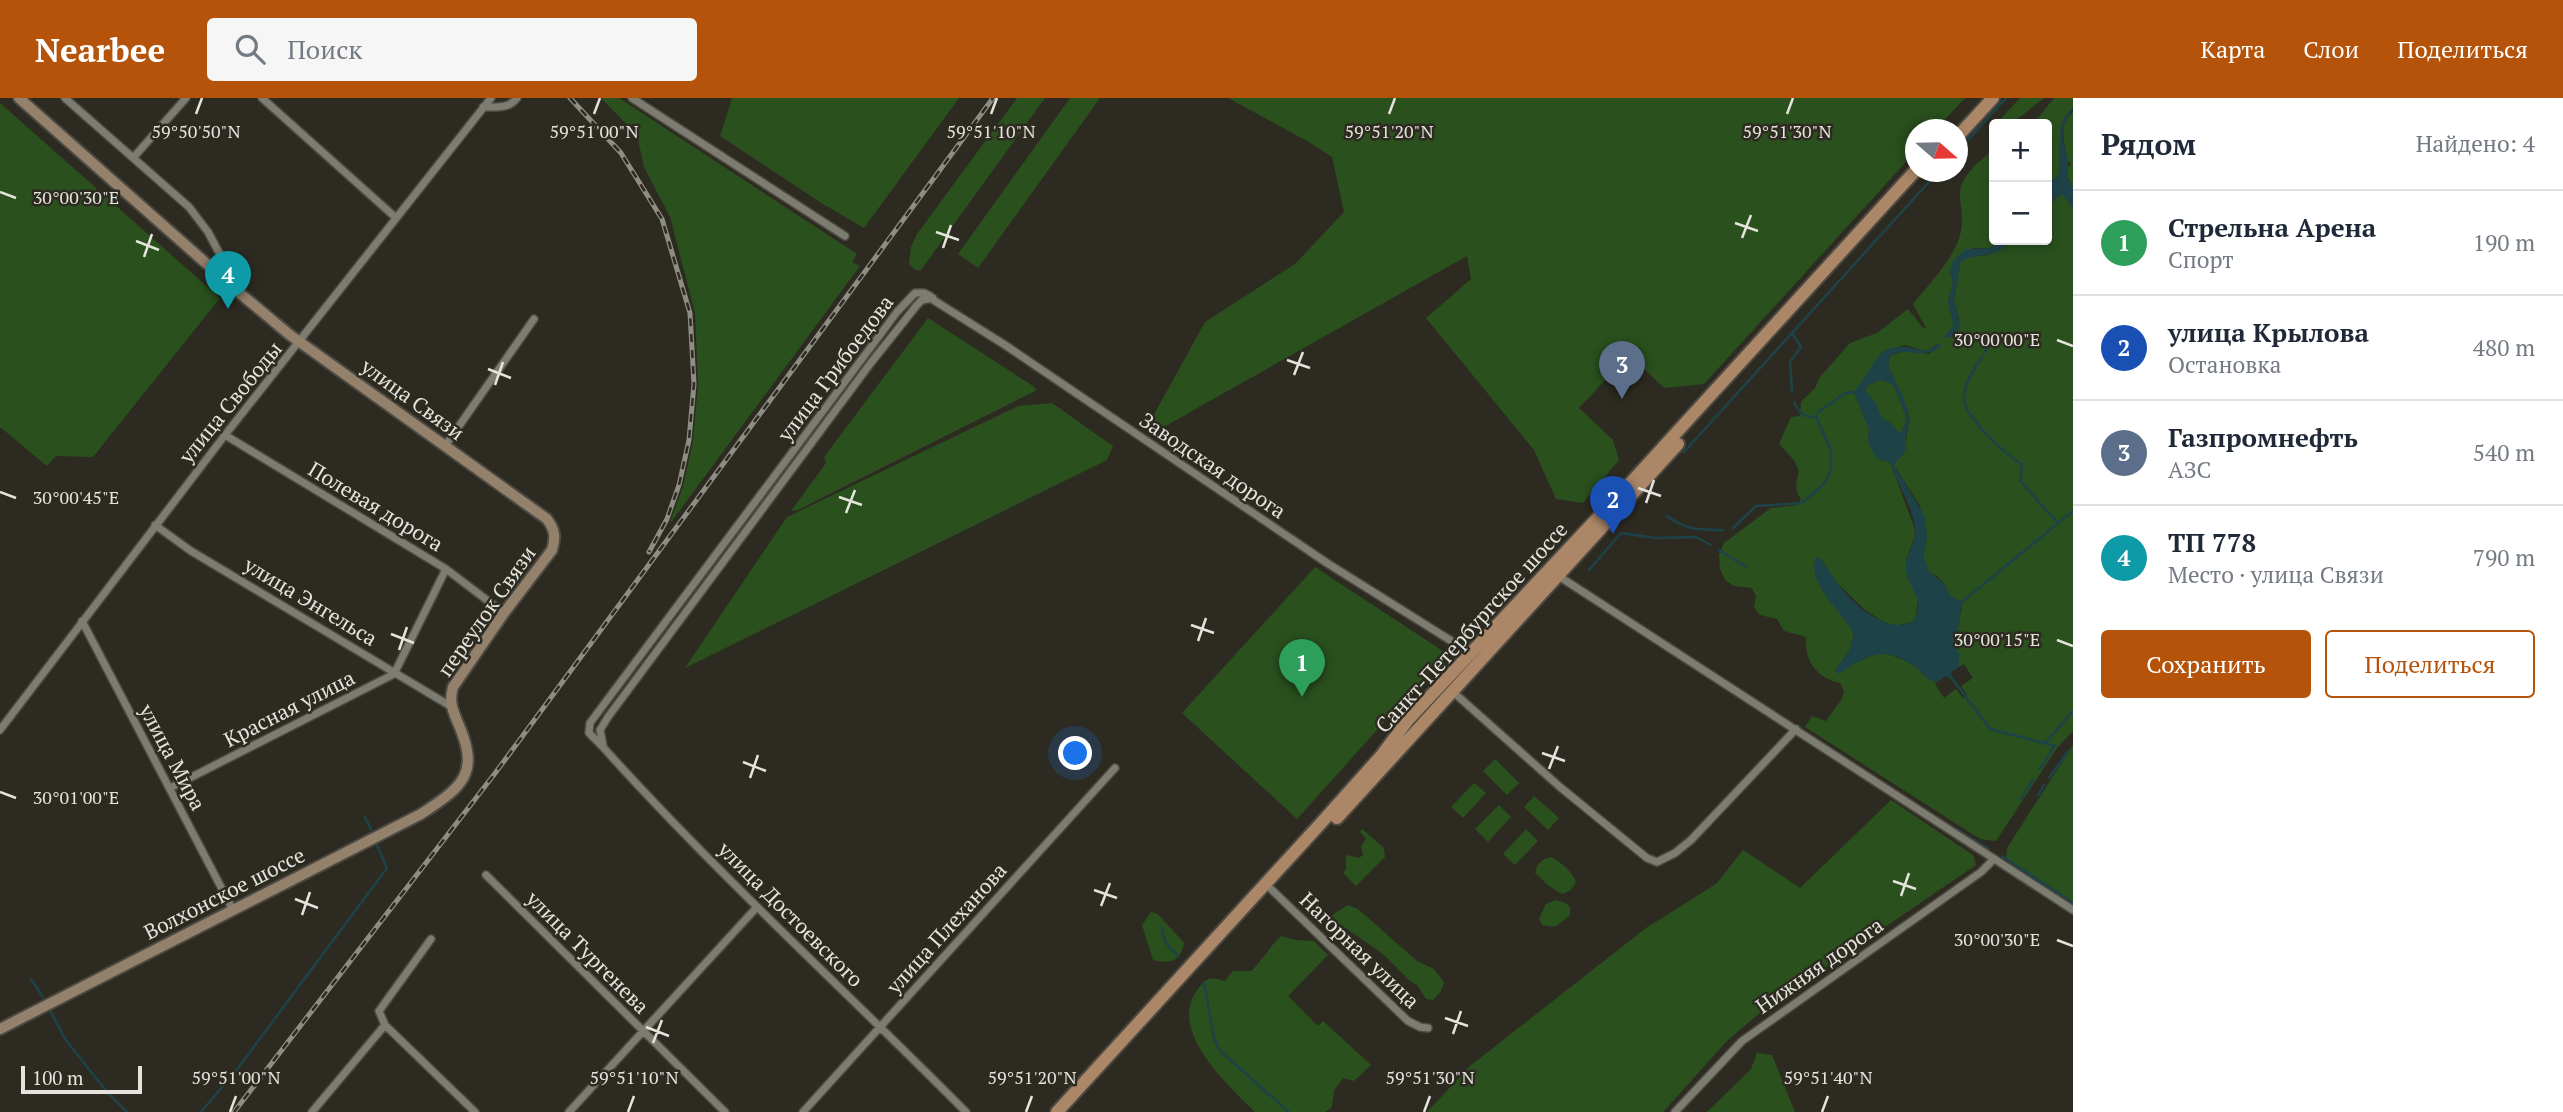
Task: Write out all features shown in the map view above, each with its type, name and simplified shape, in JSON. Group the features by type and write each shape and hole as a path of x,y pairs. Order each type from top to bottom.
{"main road":[{"path":"1962,119 1981,98"},
{"path":"1968,125 1993,98"},
{"name":"Санкт-Петербургское шоссе","path":"1554,573 1905,182"},
{"name":"Санкт-Петербургское шоссе","path":"1056,1112 1322,822 1381,756 1408,720 1474,659 1916,182"},
{"name":"Санкт-Петербургское шоссе","path":"1068,1112 1452,691 1474,659"}],"street":[{"name":"улица Связи","path":"19,98 242,295 300,342 547,519 556,538"},
{"name":"улица Связи","path":"65,98 189,207 208,232 242,295"},
{"path":"133,158 186,98"},
{"path":"262,98 395,217"},
{"name":"улица Свободы","path":"0,730 155,525 491,98"},
{"path":"484,107 513,104 517,98"},
{"path":"632,98 845,236"},
{"name":"Заводская дорога","path":"930,297 1327,563 1456,644 1474,659"},
{"name":"улица Грибоедова","path":"603,747 600,730 608,717 870,364 917,305 930,297"},
{"path":"445,446 534,319"},
{"name":"Полевая дорога","path":"225,435 446,569 504,613"},
{"name":"улица Энгельса","path":"155,525 191,551 452,707"},
{"name":"переулок Связи","path":"452,707 450,698 460,674 552,550 556,538"},
{"path":"394,674 446,569"},
{"path":"1554,573 2073,910"},
{"name":"улица Мира","path":"82,621 233,910"},
{"name":"Красная улица","path":"170,788 394,674"},
{"path":"1452,691 1560,787 1647,858 1657,862 1675,853 1691,840 1796,729"},
{"name":"Волхонское шоссе","path":"0,1030 442,801 460,783 470,756 466,739 452,707"},
{"name":"улица Достоевского","path":"594,737 757,907 966,1112"},
{"name":"улица Плеханова","path":"803,1112 1115,768"},
{"name":"Нижняя дорога","path":"1675,1112 1742,1041 1980,872 1994,859"},
{"name":"улица Тургенева","path":"486,875 725,1112"},
{"name":"Нагорная улица","path":"1271,889 1408,1021 1428,1028"},
{"path":"569,1112 757,907"},
{"path":"431,939 379,1010 385,1025 475,1112"},
{"path":"312,1112 385,1025"}],"green space":[{"path":"601,98 619,98 857,254 852,262 860,266 669,525 683,486 693,441 698,384 695,313 670,217 644,167 637,135"},
{"path":"732,98 959,98 864,228 720,136"},
{"path":"1017,98 1045,98 921,270 915,270 909,264 911,247 917,234"},
{"path":"1070,98 1100,98 978,268 958,254"},
{"path":"1228,98 1965,98 1945,119 1905,119 1905,163 1704,384 1664,388 1629,355 1579,408 1613,440 1619,460 1583,503 1556,499 1534,450 1426,318 1471,279 1467,256 1162,428 1151,420 1205,322 1295,264 1344,212 1332,157"},
{"path":"2020,98 2044,98 2017,119 2001,119"},
{"path":"2054,98 2073,98 2073,108 2064,118 2061,128 2058,176 2052,180 2052,119 2037,119"},
{"path":"0,103 220,298 93,457 56,456 47,466 0,427"},
{"path":"2073,112 2073,187 2067,177 2071,163 2068,162 2063,136 2065,123"},
{"path":"1989,153 1989,245 1994,245 1990,248 1973,248 1950,271 1953,281 1948,303 1954,326 1959,320 1954,300 1960,262 1969,257 1988,255 2008,245 2052,245 2052,202 2063,194 2073,208 2073,731 2057,748 1996,841 1980,839 1805,727 1812,716 1826,721 1841,700 1844,691 1840,683 1825,677 1814,667 1807,654 1806,637 1784,631 1777,619 1760,615 1754,607 1756,596 1752,588 1734,586 1725,580 1720,569 1719,555 1724,543 1771,508 1798,505 1801,499 1796,485 1799,471 1794,460 1779,444 1791,417 1800,416 1801,402 1815,388 1820,377 1850,343 1877,333 1908,309 1923,328 1926,328 1913,304 1952,254 1962,225 1960,190 1963,182 1968,182 1968,174","holes":["1937,344 1930,354 1905,351 1891,355 1888,364 1908,412 1909,423 1903,455 1894,461 1894,465 1920,506 1927,537 1924,562 1929,573 1945,584 1949,595 1962,608 1957,638 1959,667 1964,664 1973,678 1961,686 1967,695 1963,698 1956,689 1944,698 1935,684 1937,682 1906,661 1881,652 1835,671 1850,650 1854,633 1827,597 1815,571 1820,558 1835,581 1865,610 1882,621 1895,626 1913,622 1916,616 1918,598 1906,560 1915,536 1914,527 1890,462 1877,458 1871,448 1868,440 1869,429 1854,392 1882,352 1905,345 1926,351"]},
{"path":"928,318 1037,390 798,510 791,511 826,463 824,457"},
{"path":"1881,380 1895,388 1905,414 1906,422 1900,434 1881,418 1875,402 1865,391 1867,385"},
{"path":"1052,403 1113,446 1107,460 685,668 787,517 1018,406"},
{"path":"1315,567 1446,653 1297,819 1182,713"},
{"path":"2073,745 2073,902 2006,858 2007,848"},
{"path":"1495,759 1519,783 1507,795 1483,771"},
{"path":"1474,783 1486,793 1463,818 1451,807"},
{"path":"1534,796 1559,818 1548,830 1524,807"},
{"path":"1891,800 1973,855 1976,865 1762,1011 1727,1041 1663,1112 1427,1112 1470,1066 1646,928 1716,884 1743,850 1800,888"},
{"path":"1499,805 1511,817 1488,842 1475,829"},
{"path":"1362,829 1384,848 1385,857 1356,886 1343,873 1348,855 1359,858 1363,855 1361,846 1366,839 1360,832"},
{"path":"1526,829 1538,841 1515,865 1503,854"},
{"path":"1551,857 1566,867 1576,882 1571,890 1562,894 1535,873 1540,862"},
{"path":"1556,900 1566,903 1570,908 1570,915 1555,927 1542,925 1539,918 1546,904"},
{"path":"1348,905 1358,909 1417,961 1434,969 1444,982 1441,991 1433,1000 1426,999 1418,986 1383,954 1337,922 1332,915"},
{"path":"1151,912 1158,914 1184,943 1180,954 1174,960 1153,960 1142,925"},
{"path":"1281,936 1314,941 1328,955 1288,996 1318,1026 1323,1021 1371,1065 1354,1081 1343,1078 1334,1091 1332,1107 1325,1112 1255,1112 1204,1056 1190,1022 1190,1005 1204,982 1213,978 1225,981 1233,971 1251,971"},
{"path":"1757,1053 1772,1055 1795,1112 1707,1112 1751,1069"}],"water":[{"path":"2073,108 2062,136 2068,161 2067,178 2073,187 2073,208 2063,194 2052,202 2052,180 2058,176 2059,167 2060,130 2067,114"},
{"path":"1994,245 2006,245 1994,253 1960,262 1954,300 1960,328 1953,337 1942,338 1954,326 1948,303 1953,281 1950,271 1953,261 1966,249 1990,248"},
{"path":"1940,343 1941,346 1929,352 1891,355 1888,364 1905,402 1908,420 1906,449 1894,465 1925,517 1927,537 1923,554 1929,572 1945,584 1949,595 1962,602 1955,647 1959,654 1959,667 1951,672 1950,678 1946,676 1937,682 1927,678 1904,660 1885,654 1867,657 1839,674 1835,671 1850,650 1854,634 1821,589 1814,569 1815,559 1819,557 1850,598 1880,620 1902,625 1913,622 1917,613 1918,600 1906,571 1915,539 1912,516 1890,462 1877,458 1871,448 1868,440 1869,429 1854,392 1875,361 1888,349 1897,347 1926,351","holes":["1882,380 1892,384 1905,414 1906,422 1900,434 1881,417 1875,402 1865,391 1867,385"]}],"waterway":[{"path":"1968,140 2006,98"},
{"path":"1684,452 1929,182"},
{"path":"1792,333 1801,347 1790,362 1792,392"},
{"path":"1984,353 1994,340"},
{"path":"1982,357 1966,387 1966,405 1987,435 2022,464 2020,481 2058,523"},
{"path":"1733,528 1756,506 1802,503 1825,483 1831,470 1831,450 1816,417 1817,413 1845,393 1854,392"},
{"path":"1794,402 1802,414 1816,417"},
{"path":"1962,602 2073,511"},
{"path":"1667,516 1694,528 1723,530"},
{"path":"1589,570 1621,533 1656,538 1696,537 1711,545"},
{"path":"1719,550 1746,567"},
{"path":"1951,677 1990,729 2055,746"},
{"path":"2045,743 2073,711"},
{"path":"2040,769 2054,746"},
{"path":"2049,778 2069,750"},
{"path":"2021,799 2033,780"},
{"path":"2038,795 2044,785"},
{"path":"365,817 371,830"},
{"path":"1953,827 1989,849"},
{"path":"201,1112 238,1068 387,868 376,843"},
{"path":"2002,856 2073,903"},
{"path":"1162,928 1165,942 1178,957"},
{"path":"31,979 43,997"},
{"path":"1204,982 1214,1038 1220,1051 1289,1112"},
{"path":"50,1010 65,1039 107,1092 127,1112"}],"railway":[{"path":"570,98 621,153 662,219 690,313 694,384 689,440 679,485 667,519 649,552"},
{"path":"234,1112 496,772 993,98"}],"place":[{"name":"ТП 778","path":"228,309"},
{"name":"Газпромнефть","path":"1622,399"},
{"name":"улица Крылова","path":"1613,534"},
{"name":"Стрельна Арена","path":"1302,697"}]}
